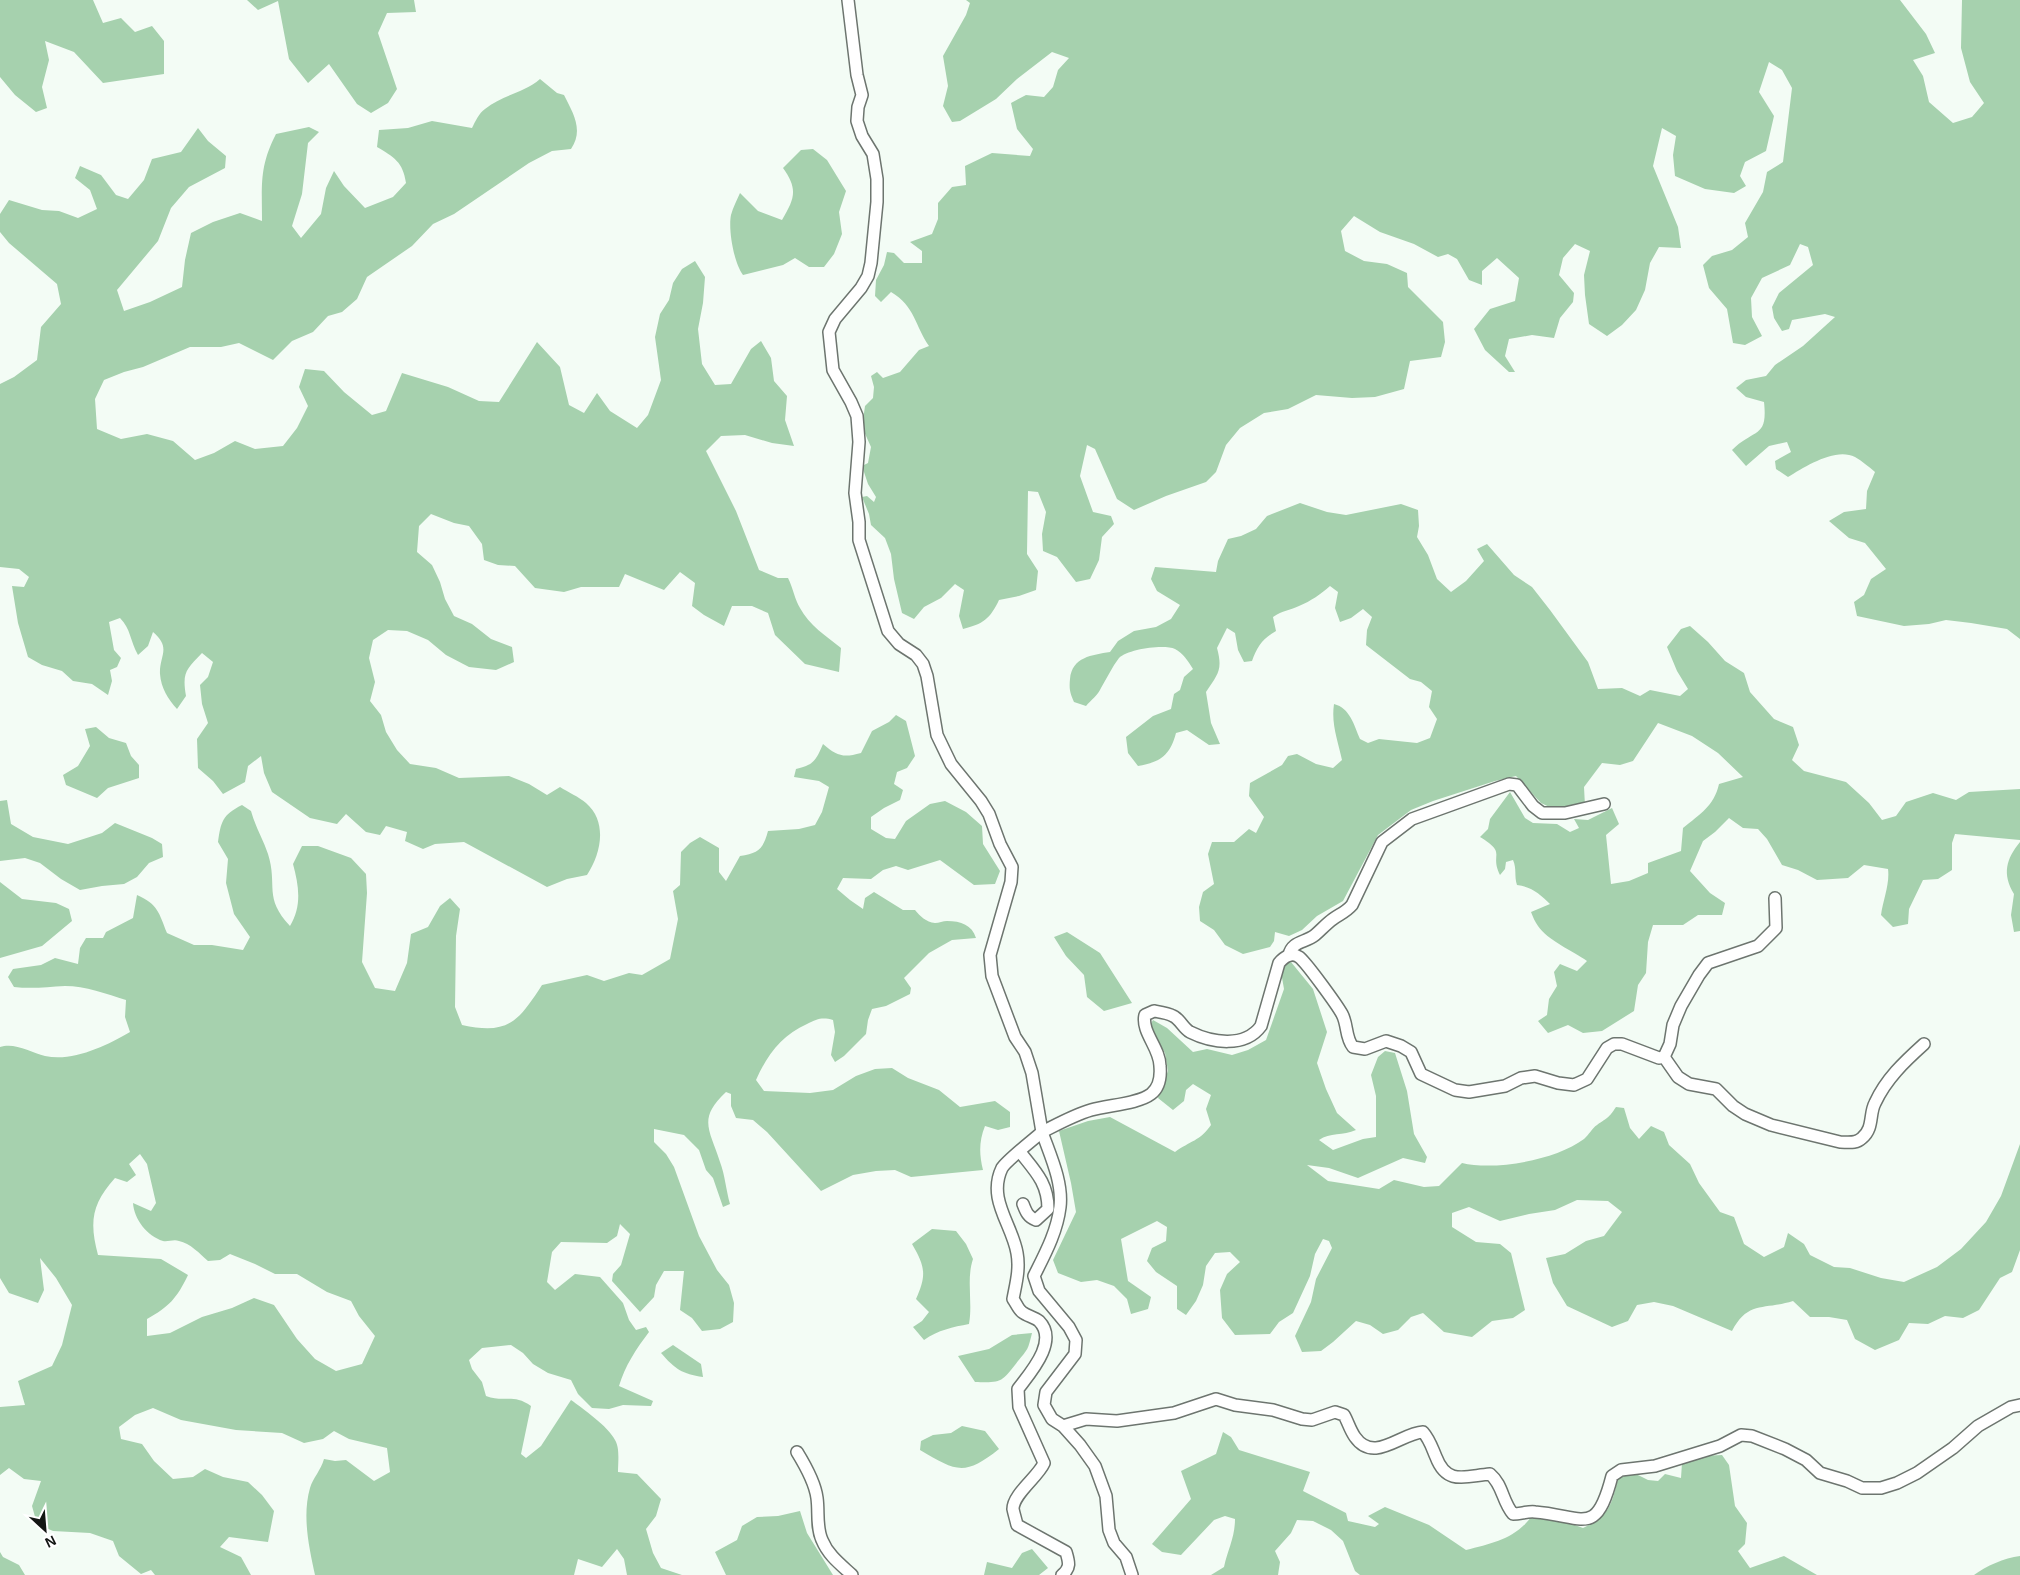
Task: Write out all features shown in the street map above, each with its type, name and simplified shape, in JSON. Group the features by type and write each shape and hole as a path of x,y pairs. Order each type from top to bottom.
{"street":[{"path":"848,0 857,76 862,95 858,108 858,121 862,136 873,154 877,179 877,202 868,276 861,288 835,318 829,332 833,370 852,402 857,416 859,442 855,493 859,522 859,540 888,631 899,644 916,655 923,664 927,676 937,735 951,764 985,808 1012,867 1011,882 990,955 992,976 1015,1038 1025,1052 1032,1073 1042,1132 1058,1178 1060,1206 1052,1240 1034,1276 1039,1291 1076,1340 1075,1354 1046,1392 1044,1405 1052,1419 1063,1426 1080,1444 1095,1466 1106,1496 1109,1530 1114,1543 1126,1557 1132,1575"},
{"path":"1289,955 1290,949 1297,943 1315,936 1334,918 1345,913 1352,905 1382,842 1412,819 1509,784 1517,785 1533,806 1542,813 1565,813 1604,804"},
{"path":"1664,1057 1670,1044 1673,1025 1681,1006 1699,975 1708,963 1758,946 1776,928 1775,898"},
{"path":"1062,1575 1070,1563 1066,1552 1018,1525 1013,1508 1019,1495 1040,1472 1044,1463 1019,1407 1018,1390 1046,1343 1045,1328 1038,1320 1021,1311 1013,1299 1019,1269 1017,1251 1008,1223 997,1200 998,1180 1003,1167 1042,1132 1091,1110 1141,1099 1150,1095 1157,1088 1160,1064 1157,1048 1144,1021 1145,1015 1154,1011 1174,1016 1188,1031 1221,1041 1246,1039 1261,1026 1279,963 1289,955 1298,956 1334,1001 1346,1023 1348,1041 1353,1047 1365,1049 1386,1041 1401,1046 1411,1052 1421,1074 1455,1090 1468,1092 1505,1086 1521,1078 1535,1076 1558,1083 1574,1085 1587,1079 1607,1048 1614,1044 1622,1044 1652,1055 1664,1057 1678,1077 1689,1084 1716,1090 1745,1114 1771,1125 1840,1142 1857,1142 1868,1131 1873,1105 1886,1083 1899,1066 1924,1044"},
{"path":"1020,1152 1045,1185 1048,1209 1036,1220 1031,1218 1023,1204"},
{"path":"1063,1426 1086,1419 1117,1421 1174,1413 1216,1399 1236,1405 1273,1410 1302,1419 1312,1420 1335,1412 1344,1416 1354,1436 1363,1446 1377,1448 1400,1441 1415,1432 1424,1432 1430,1440 1440,1469 1456,1478 1490,1474 1497,1479 1506,1507 1512,1514 1534,1512 1585,1520 1594,1517 1600,1510 1606,1498 1612,1476 1621,1470 1655,1466 1720,1446 1742,1435 1752,1436 1785,1449 1806,1460 1820,1473 1847,1481 1862,1488 1881,1488 1897,1483 1917,1473 1987,1421 2011,1407 2020,1405"},
{"path":"798,1452 806,1466 817,1498 817,1514 821,1538 830,1554 852,1575"}],"green space":[{"path":"0,0 93,0 103,23 121,18 135,32 152,26 164,41 164,74 103,83 74,52 45,41 49,60 42,87 47,108 36,112 15,95 0,77"},
{"path":"247,0 414,0 416,12 387,13 378,33 397,89 388,103 371,113 357,104 329,64 308,83 289,59 278,1 258,10"},
{"path":"966,0 1900,0 1926,34 1935,53 1913,60 1923,76 1929,102 1953,123 1972,117 1984,103 1970,82 1961,48 1962,0 2020,0 2020,639 2007,629 1971,623 1946,620 1929,624 1904,626 1857,616 1854,602 1864,595 1871,579 1886,569 1865,543 1849,538 1829,521 1844,512 1866,509 1867,491 1875,472 1855,457 1838,454 1820,460 1788,477 1776,469 1775,461 1791,452 1787,442 1769,446 1746,466 1732,450 1758,432 1764,422 1765,414 1764,402 1746,397 1736,388 1746,380 1766,376 1775,365 1803,346 1835,317 1825,314 1792,320 1789,329 1782,331 1774,318 1772,307 1779,293 1813,265 1808,247 1800,244 1790,265 1762,278 1751,298 1752,317 1762,336 1745,345 1733,343 1727,309 1709,288 1703,265 1712,256 1732,250 1748,237 1745,223 1763,192 1767,172 1783,162 1792,88 1782,70 1769,62 1759,92 1774,116 1766,151 1745,162 1740,176 1746,186 1734,193 1705,189 1675,176 1673,155 1676,136 1662,128 1653,166 1678,227 1681,248 1659,247 1650,263 1645,290 1636,310 1622,325 1607,336 1589,324 1584,275 1590,251 1575,244 1563,258 1559,275 1574,293 1573,302 1560,318 1554,338 1532,335 1509,339 1505,356 1515,372 1509,372 1485,350 1474,329 1490,309 1515,301 1519,278 1497,258 1482,271 1482,285 1469,280 1457,259 1448,254 1438,257 1414,244 1380,232 1354,216 1341,231 1345,251 1364,261 1387,264 1407,273 1408,287 1443,322 1445,342 1441,357 1410,361 1404,389 1375,397 1352,398 1316,395 1288,409 1264,413 1240,428 1226,445 1216,472 1206,482 1134,510 1117,499 1095,449 1087,445 1080,476 1093,512 1111,516 1114,524 1102,537 1099,560 1090,579 1076,582 1057,557 1043,551 1042,534 1046,512 1038,492 1028,491 1027,554 1038,571 1036,590 999,600 985,620 963,629 959,616 964,590 955,584 941,598 924,607 914,619 902,613 894,579 891,554 885,538 871,525 862,497 867,496 874,502 876,497 868,484 862,466 868,463 871,447 862,427 865,406 873,398 874,387 871,376 877,372 883,378 900,372 919,350 929,346 910,310 899,298 891,292 881,302 875,296 876,280 884,265 887,252 894,253 904,263 922,263 922,251 910,242 932,234 938,219 938,203 952,187 966,185 965,166 992,153 1030,156 1033,149 1017,129 1011,103 1026,95 1044,97 1053,87 1058,70 1069,58 1052,52 1017,79 996,99 960,121 952,122 943,106 948,86 943,56 966,15 970,3"},
{"path":"540,79 557,93 564,95 571,108 576,122 577,135 571,149 552,151 529,163 454,214 433,224 412,246 367,277 357,299 342,312 328,316 313,332 292,341 273,360 239,343 221,347 190,347 143,367 104,380 95,399 97,429 121,439 147,434 173,441 195,460 214,453 235,441 255,449 283,446 297,428 308,406 299,387 305,369 324,371 344,392 372,415 386,411 402,373 448,387 479,401 499,402 537,342 560,367 569,405 584,413 597,393 610,411 637,428 648,415 661,380 655,337 660,314 669,300 673,283 682,269 695,261 705,277 698,329 702,364 715,385 731,384 751,349 761,341 771,358 774,381 787,396 785,420 794,446 772,443 745,435 721,436 706,451 736,511 759,570 778,578 788,578 797,601 808,620 841,648 839,672 805,664 775,635 768,613 752,606 732,606 724,626 704,615 692,606 695,583 680,572 664,590 625,574 619,587 581,587 564,592 535,588 515,566 498,565 484,560 482,544 469,526 454,523 431,514 419,526 417,552 432,565 445,599 454,616 472,624 491,639 512,647 514,662 496,670 469,667 446,655 428,640 407,631 388,630 373,640 369,658 375,682 370,701 381,715 386,732 397,750 410,764 436,768 459,778 509,776 529,784 547,795 560,787 586,803 593,811 600,829 599,848 592,867 587,875 567,879 547,887 464,842 435,844 423,849 405,841 407,832 386,826 380,835 366,832 346,814 337,824 310,818 272,792 264,773 261,756 248,766 245,782 223,794 213,781 198,768 197,739 208,723 202,704 200,685 208,677 213,662 202,653 189,668 185,676 186,696 177,709 162,684 160,668 163,648 159,638 153,632 148,646 138,655 126,626 120,618 109,622 114,650 121,658 117,667 110,670 112,681 108,695 92,684 73,681 62,671 42,665 28,657 18,623 12,586 24,587 29,577 19,569 0,567 0,384 14,377 37,360 41,327 61,304 57,284 9,243 0,232 0,214 9,200 42,210 59,211 78,218 97,209 90,190 75,178 80,166 101,175 116,195 128,199 144,180 152,159 181,152 198,128 208,141 226,156 225,168 189,187 171,208 158,241 117,290 124,311 150,302 182,287 191,233 213,222 240,213 262,221 264,167 276,134 309,127 319,132 308,143 302,194 292,226 301,238 321,214 326,188 334,171 344,186 365,208 393,197 406,183 403,170 397,161 377,147 379,130 408,128 432,121 472,128 479,115 485,109 499,100 527,88"},
{"path":"813,149 827,160 846,191 839,212 842,234 834,254 824,267 809,267 795,258 783,265 743,275 734,255 730,229 731,215 740,193 758,211 782,220 790,206 793,194 791,182 783,168 801,150"},
{"path":"1300,503 1327,512 1346,515 1401,504 1418,510 1419,526 1417,537 1428,555 1437,579 1451,592 1466,581 1484,561 1477,549 1487,544 1514,575 1532,587 1550,610 1588,662 1598,689 1622,688 1640,696 1650,690 1680,696 1688,689 1677,671 1667,647 1681,629 1690,626 1725,661 1744,673 1750,692 1774,719 1793,727 1799,745 1792,760 1804,771 1846,782 1869,803 1882,820 1896,816 1906,802 1933,793 1956,800 1969,792 2020,789 2020,840 1955,834 1952,843 1952,870 1938,879 1923,880 1909,909 1908,924 1893,927 1881,915 1887,886 1888,869 1864,865 1848,878 1817,880 1798,870 1782,865 1767,839 1758,829 1743,828 1729,818 1703,841 1690,871 1710,893 1725,903 1722,915 1698,915 1683,925 1653,925 1648,942 1646,973 1638,985 1634,1011 1602,1031 1583,1033 1568,1025 1548,1033 1538,1021 1547,1015 1549,999 1557,986 1554,972 1560,964 1577,971 1587,961 1554,941 1542,931 1531,912 1550,904 1527,887 1517,885 1513,860 1506,862 1505,869 1500,875 1496,862 1496,851 1480,837 1488,829 1490,819 1510,792 1525,818 1533,823 1557,824 1570,832 1579,828 1574,819 1588,820 1612,808 1619,824 1606,835 1611,884 1629,881 1648,873 1648,863 1681,851 1683,828 1710,804 1719,784 1743,777 1718,753 1692,736 1658,723 1633,761 1620,765 1602,763 1584,787 1585,806 1556,810 1541,803 1516,776 1433,801 1411,810 1378,835 1343,901 1317,916 1302,930 1289,936 1275,932 1274,941 1270,947 1243,954 1225,945 1214,930 1200,921 1199,907 1203,892 1214,884 1208,854 1212,842 1234,842 1249,829 1256,833 1264,817 1249,796 1250,783 1282,765 1288,756 1297,754 1316,764 1333,768 1342,760 1334,725 1334,704 1348,713 1360,739 1368,743 1379,739 1417,743 1430,738 1437,719 1429,707 1432,691 1421,682 1410,679 1366,645 1367,630 1372,617 1363,609 1351,618 1340,622 1335,608 1338,592 1330,586 1308,602 1273,617 1276,631 1261,644 1252,661 1244,662 1238,650 1235,633 1227,628 1217,648 1220,662 1218,672 1206,692 1211,723 1220,744 1209,745 1187,730 1176,733 1171,747 1158,760 1138,766 1128,753 1126,737 1153,716 1171,709 1174,694 1180,690 1184,677 1193,669 1183,655 1175,649 1155,647 1130,652 1119,658 1098,693 1086,706 1074,702 1070,691 1070,679 1075,666 1084,658 1110,652 1118,641 1134,631 1156,627 1171,619 1180,605 1157,591 1151,579 1155,567 1216,572 1218,561 1228,539 1241,536 1256,529 1267,516"},
{"path":"896,715 906,721 915,756 907,768 897,772 894,784 903,790 900,800 871,817 871,829 886,838 895,839 906,821 930,804 945,801 966,812 982,826 983,844 1000,871 995,884 974,885 940,860 908,870 896,866 883,870 871,879 843,878 837,889 863,909 865,898 874,892 903,910 915,910 929,921 935,923 952,921 961,923 972,930 976,938 952,940 929,953 904,978 911,988 910,994 886,1006 872,1009 866,1034 844,1056 835,1062 831,1055 835,1032 833,1020 820,1019 798,1029 783,1040 770,1054 756,1080 764,1091 810,1093 833,1090 856,1076 875,1069 892,1068 908,1078 939,1090 960,1107 995,1101 1010,1112 1010,1127 998,1130 985,1126 980,1148 983,1170 911,1177 895,1170 876,1171 853,1175 821,1191 767,1132 753,1120 736,1118 731,1106 731,1094 726,1092 711,1110 708,1125 723,1172 730,1204 723,1207 713,1178 706,1170 699,1150 684,1135 654,1129 654,1142 666,1154 674,1167 699,1236 717,1270 729,1285 734,1303 733,1322 720,1329 702,1331 692,1318 680,1310 684,1271 664,1271 656,1285 654,1297 640,1312 612,1281 613,1274 621,1265 630,1234 620,1224 617,1236 607,1243 561,1242 552,1252 547,1282 555,1290 575,1274 600,1277 623,1303 629,1320 636,1330 646,1327 649,1332 631,1358 619,1386 653,1401 651,1406 623,1405 609,1409 592,1408 578,1394 571,1380 548,1373 533,1364 523,1353 511,1345 482,1348 469,1360 472,1369 482,1382 486,1396 498,1399 519,1400 531,1406 521,1454 526,1458 541,1446 571,1400 607,1429 618,1447 618,1472 637,1474 661,1499 656,1516 646,1529 653,1553 661,1568 682,1575 627,1575 624,1559 617,1549 602,1567 578,1559 574,1575 315,1575 306,1520 310,1488 324,1459 346,1460 374,1481 390,1472 387,1448 349,1439 334,1431 323,1439 304,1443 282,1433 236,1430 181,1420 153,1408 135,1415 119,1427 121,1439 142,1444 154,1461 173,1479 193,1477 205,1469 223,1477 248,1482 262,1495 274,1511 268,1542 229,1537 220,1547 241,1557 251,1575 155,1575 151,1570 141,1574 119,1556 113,1541 90,1533 53,1531 37,1524 32,1506 41,1481 24,1479 9,1468 0,1475 0,1407 25,1405 18,1381 52,1366 62,1345 72,1305 56,1278 40,1258 44,1290 38,1303 9,1293 0,1278 0,1047 11,1046 45,1056 67,1057 89,1052 130,1032 125,1017 126,1000 73,986 14,987 8,977 13,969 41,965 55,958 78,964 80,948 86,938 103,938 106,932 133,918 137,895 154,906 160,915 167,933 194,945 212,945 243,950 250,937 234,914 226,883 228,859 218,842 220,829 226,816 242,805 251,811 266,848 271,865 274,899 282,916 290,926 298,903 297,880 293,864 302,846 318,846 351,858 366,874 367,893 362,962 375,988 395,991 407,963 411,934 428,927 440,906 450,898 460,909 456,936 455,1007 462,1025 478,1028 501,1026 510,1023 518,1017 542,985 587,975 604,981 629,973 642,975 670,959 678,919 673,891 680,885 681,852 700,837 719,848 719,872 726,881 740,856 756,852 762,846 768,831 799,829 815,825 822,812 829,787 819,781 794,777 796,769 811,764 823,744 840,755 861,753 872,731 889,722","holes":["140,1154 147,1164 156,1203 151,1211 133,1203 136,1215 147,1231 163,1241 177,1240 183,1242 195,1249 208,1261 220,1260 230,1254 275,1274 297,1274 327,1292 351,1301 359,1316 375,1336 362,1364 336,1371 315,1359 297,1339 274,1305 254,1298 232,1308 202,1317 170,1333 147,1336 147,1319 172,1301 188,1275 161,1259 98,1255 93,1223 94,1214 101,1196 115,1178 127,1182 136,1175 129,1164"]},
{"path":"96,727 109,738 126,743 131,756 139,765 139,778 108,788 97,798 66,785 63,775 78,766 90,746 85,729"},
{"path":"7,800 11,824 33,837 68,844 102,833 115,823 162,844 163,857 149,863 137,877 124,884 80,890 61,879 40,863 25,858 0,861 0,801"},
{"path":"2020,842 2020,931 2014,932 2011,915 2014,894 2008,880 2007,867 2011,854"},
{"path":"0,882 22,899 56,903 69,909 72,921 42,946 0,958"},
{"path":"1067,932 1100,953 1132,1003 1104,1011 1087,997 1084,975 1066,956 1054,937"},
{"path":"1291,962 1313,989 1327,1032 1317,1063 1326,1089 1337,1113 1356,1130 1328,1136 1319,1140 1333,1150 1363,1139 1376,1137 1376,1096 1371,1075 1378,1057 1385,1051 1395,1053 1407,1091 1414,1134 1427,1157 1425,1163 1403,1158 1358,1178 1329,1168 1307,1165 1328,1181 1379,1189 1394,1180 1424,1187 1439,1186 1462,1163 1491,1166 1525,1162 1558,1153 1584,1139 1616,1107 1624,1108 1630,1128 1639,1139 1651,1126 1664,1132 1669,1145 1690,1164 1699,1183 1720,1212 1734,1217 1744,1244 1764,1257 1784,1247 1788,1233 1804,1244 1810,1255 1834,1267 1850,1268 1881,1278 1904,1282 1937,1267 1961,1249 1986,1222 2001,1196 2020,1144 2020,1250 2012,1272 2000,1278 1979,1310 1963,1318 1945,1316 1928,1324 1909,1323 1899,1340 1875,1350 1855,1339 1847,1320 1829,1317 1810,1317 1793,1301 1751,1310 1744,1314 1732,1331 1673,1306 1654,1302 1637,1305 1628,1321 1612,1327 1567,1306 1553,1283 1546,1258 1565,1254 1586,1241 1604,1236 1622,1212 1608,1201 1577,1200 1555,1210 1500,1221 1469,1207 1452,1213 1452,1227 1476,1242 1500,1244 1511,1253 1525,1310 1513,1318 1492,1321 1472,1337 1444,1332 1423,1313 1411,1317 1398,1330 1383,1334 1370,1325 1356,1321 1321,1351 1302,1352 1295,1336 1311,1302 1316,1279 1332,1248 1329,1241 1323,1239 1315,1254 1310,1276 1293,1313 1279,1322 1270,1334 1235,1335 1222,1318 1220,1290 1227,1274 1240,1262 1230,1252 1215,1253 1206,1266 1203,1285 1196,1301 1186,1315 1177,1309 1177,1286 1156,1272 1147,1261 1152,1248 1166,1241 1167,1227 1157,1221 1121,1239 1128,1281 1151,1297 1148,1309 1131,1314 1127,1299 1114,1286 1097,1280 1081,1282 1058,1273 1053,1260 1076,1212 1059,1131 1088,1121 1110,1117 1175,1152 1199,1138 1211,1125 1206,1109 1211,1095 1193,1084 1186,1090 1184,1101 1173,1110 1158,1098 1168,1071 1165,1053 1149,1027 1153,1020 1167,1028 1193,1052 1207,1049 1232,1055 1248,1050 1266,1040 1284,989 1281,972 1284,964"},
{"path":"932,1229 956,1231 966,1244 973,1259 970,1275 970,1316 969,1324 940,1331 924,1340 913,1327 922,1321 929,1312 916,1299 922,1283 923,1271 920,1258 912,1244"},
{"path":"1032,1333 1026,1351 1001,1380 975,1382 958,1356 989,1349 1012,1335"},
{"path":"673,1345 701,1364 703,1377 679,1370 661,1353"},
{"path":"962,1426 985,1431 999,1449 977,1464 960,1468 943,1463 920,1450 921,1441 933,1435 951,1433"},
{"path":"1223,1432 1231,1437 1239,1450 1310,1472 1303,1491 1346,1513 1348,1521 1375,1527 1379,1524 1368,1516 1385,1507 1429,1525 1466,1550 1511,1535 1532,1516 1561,1520 1583,1528 1599,1519 1608,1509 1618,1479 1632,1472 1648,1480 1658,1481 1665,1474 1681,1478 1682,1463 1702,1456 1722,1455 1729,1465 1735,1506 1747,1523 1745,1544 1738,1551 1750,1568 1784,1556 1817,1575 1360,1575 1355,1571 1343,1541 1331,1530 1313,1521 1297,1520 1291,1533 1275,1551 1280,1562 1278,1575 1211,1575 1224,1567 1233,1537 1235,1519 1225,1516 1214,1520 1181,1555 1162,1552 1152,1544 1191,1499 1181,1471 1216,1454"},
{"path":"800,1511 807,1533 833,1575 726,1575 715,1552 737,1540 742,1526 757,1517 778,1516"},
{"path":"1032,1549 1048,1568 1039,1575 984,1575 987,1562 1012,1568 1022,1553"},
{"path":"0,1552 3,1557 19,1565 25,1575 0,1575"},
{"path":"2020,1556 2020,1575 1974,1575 1996,1563"}]}
